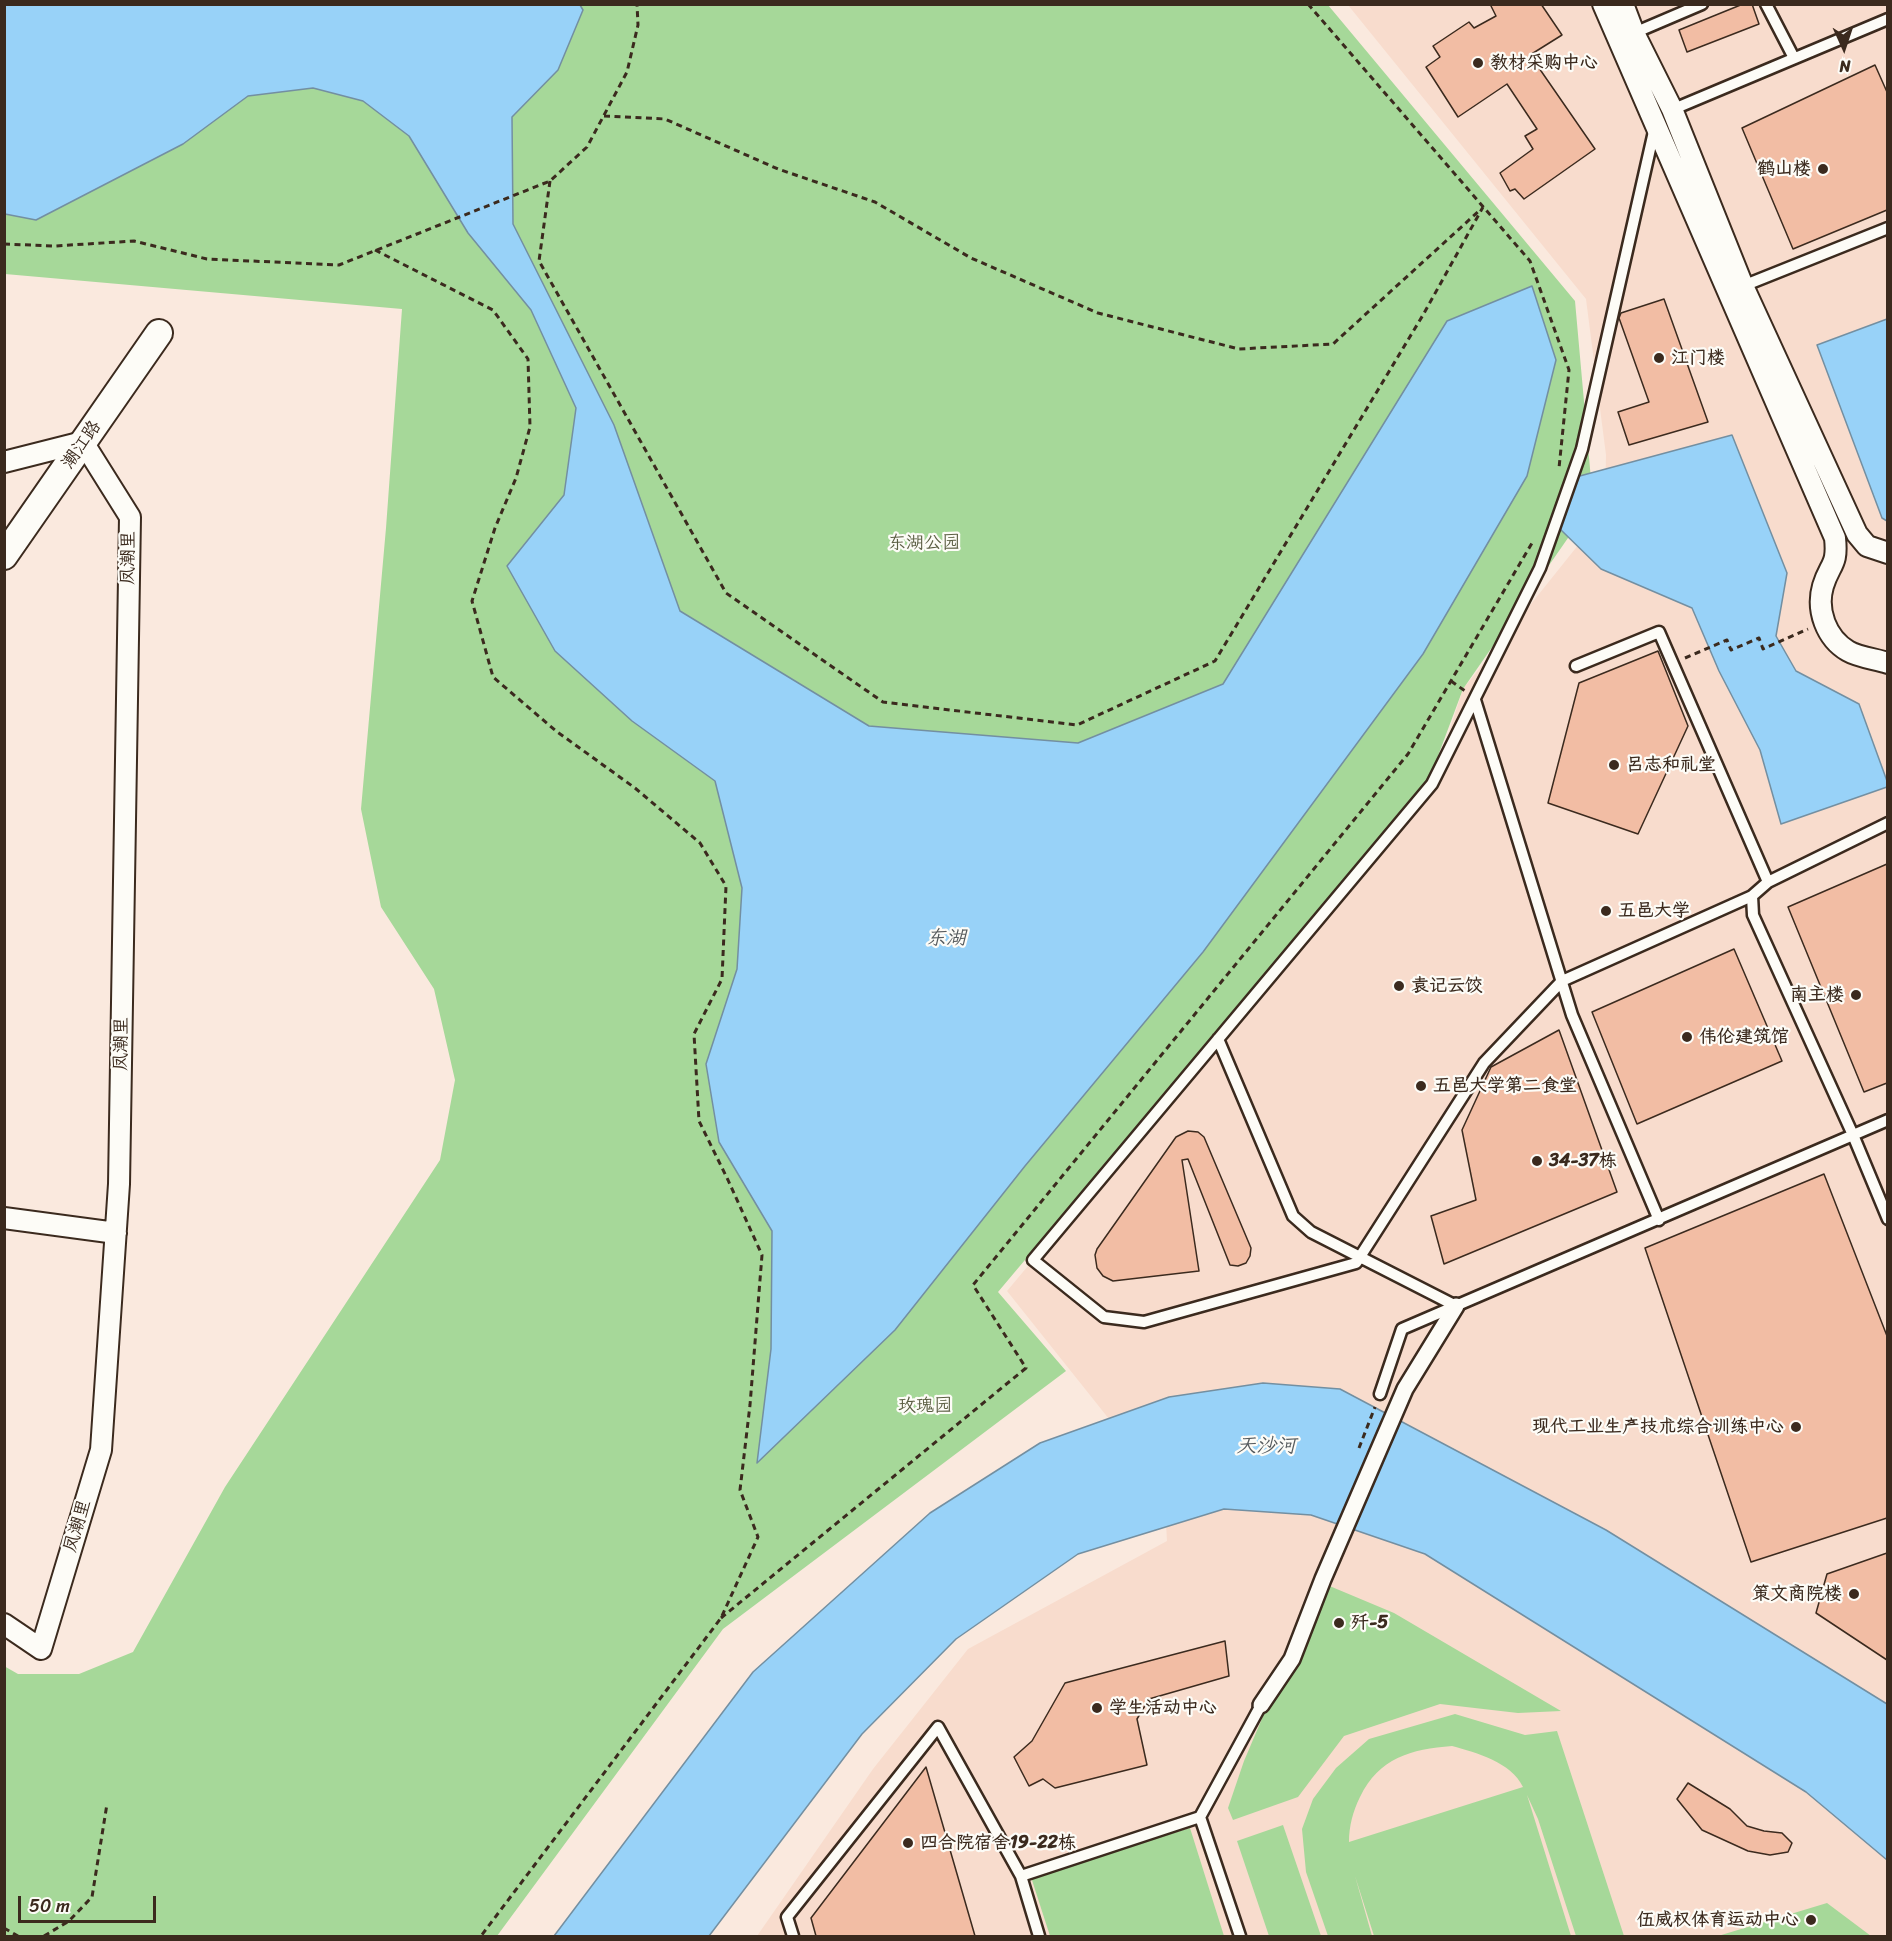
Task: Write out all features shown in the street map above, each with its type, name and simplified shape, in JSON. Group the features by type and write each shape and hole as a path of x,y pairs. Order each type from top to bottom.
{"street":[{"path":"1603,4 1835,538 1837,554 1834,566 1823,585 1820,603 1824,623 1834,640 1848,652 1887,663"},
{"path":"1623,4 1634,33 1672,109 1743,286 1857,534 1867,546 1887,554"},
{"name":"潮江路","path":"4,556 159,333"},
{"path":"4,462 83,442"},
{"name":"凤潮里","path":"4,1624 41,1649 101,1450 116,1233 119,1185 130,517 83,442"},
{"path":"4,1218 116,1233"},
{"path":"1261,1705 1292,1659 1323,1579 1405,1389 1456,1306"}],"lane":[{"path":"1634,33 1702,4"},
{"path":"1766,4 1794,58"},
{"path":"1887,20 1672,109 1655,124 1582,449 1540,568 1432,783 1033,1260 1104,1317 1144,1322 1356,1263 1484,1063 1562,981 1752,897 1768,882 1887,823"},
{"path":"1743,286 1887,228"},
{"path":"1576,666 1659,632 1768,882"},
{"path":"1475,700 1572,1015 1659,1220"},
{"path":"1752,897 1753,915 1853,1135 1887,1219"},
{"path":"1218,1039 1293,1216 1311,1232 1456,1306"},
{"path":"1380,1394 1401,1329 1887,1120"},
{"path":"1021,1876 1200,1817 1261,1705"},
{"path":"793,1936 787,1917 938,1727 1021,1876 1039,1936"},
{"path":"1200,1817 1240,1936"}],"path":[{"path":"4,244 55,246 134,242 207,259 339,264 550,181 587,147 627,72 638,25 636,4"},
{"path":"1308,4 1530,261 1569,370 1558,471"},
{"path":"604,116 665,119 778,169 875,202 971,258 1098,313 1239,349 1333,344 1483,207"},
{"path":"550,181 539,261 726,593 883,702 1077,725 1215,662 1417,325 1483,207"},
{"path":"375,250 493,310 528,358 530,428 516,478 495,528 472,601 493,677 556,731 635,788 700,843 726,886 722,979 694,1034 699,1121 762,1255 750,1405 740,1490 758,1537 721,1618 482,1936"},
{"path":"721,1618 1026,1368 974,1285 1408,754 1538,534"},
{"path":"1673,663 1727,640 1731,650 1759,639 1763,649 1824,623"},
{"path":"44,1936 69,1921 92,1897 107,1804"},
{"path":"4,1928 18,1936"}],"shaded area":[{"name":"五邑大学","path":"1348,5 1887,5 1887,1936 757,1936 873,1769 968,1649 1167,1541 1164,1488 1007,1291 1432,784 1463,689 1579,544 1605,500 1606,455 1586,299"}],"green space":[{"name":"东湖公园","path":"5,5 1328,5 1575,301 1593,502 1463,689 1429,780 998,1292 1066,1371 723,1629 497,1936 5,1936 4,1666 18,1674 79,1674 133,1652 225,1487 440,1160 455,1080 434,989 381,907 361,809 386,528 402,309 5,274"},
{"path":"1320,1582 1394,1613 1561,1711 1518,1713 1440,1704 1344,1736 1298,1797 1233,1820 1228,1808 1244,1761"},
{"path":"1455,1714 1525,1735 1557,1731 1624,1936 1576,1936 1538,1819 1527,1795 1571,1936 1374,1936 1355,1876 1372,1936 1328,1936 1306,1872 1302,1829 1313,1799 1336,1768 1369,1739","holes":["1452,1746 1482,1755 1502,1765 1518,1778 1523,1787 1349,1842 1355,1808 1377,1773 1398,1758 1410,1753"]},
{"path":"1283,1825 1321,1936 1269,1936 1237,1841"},
{"path":"1190,1828 1224,1936 1050,1936 1031,1877"},
{"name":"伍威权体育运动中心","path":"1827,1903 1871,1936 1718,1936"}],"water":[{"name":"东湖","path":"4,5 580,5 583,10 558,70 512,117 513,224 614,425 680,611 869,726 1078,743 1223,684 1447,321 1532,286 1556,360 1527,476 1423,654 1203,952 1025,1166 895,1330 757,1463 771,1349 772,1231 719,1142 706,1064 737,969 742,888 715,781 632,721 555,651 507,566 564,495 576,408 531,310 468,233 409,136 363,101 313,88 248,96 183,144 36,220 5,214"},
{"path":"1888,319 1887,521 1882,518 1817,345"},
{"path":"1732,435 1787,573 1776,636 1796,671 1859,704 1887,781 1887,787 1781,824 1760,750 1719,671 1692,608 1601,569 1560,529 1560,518 1576,477"},
{"name":"天沙河","path":"1263,1383 1340,1389 1606,1530 1887,1704 1887,1860 1806,1792 1425,1554 1311,1515 1224,1509 1078,1554 956,1639 862,1734 709,1936 554,1936 753,1672 930,1513 1040,1443 1169,1397"}],"building":[{"path":"1490,4 1541,4 1562,35 1530,55 1595,149 1524,199 1515,189 1510,191 1500,173 1533,149 1525,136 1537,129 1507,84 1458,117 1426,67 1440,57 1433,46 1469,22 1474,28 1496,16"},
{"path":"1743,4 1752,4 1759,24 1687,52 1679,30"},
{"name":"鹤山楼","path":"1875,65 1887,92 1887,210 1793,249 1742,128"},
{"name":"江门楼","path":"1664,299 1708,422 1629,445 1618,412 1649,402 1619,318 1621,313"},
{"name":"吕志和礼堂","path":"1658,651 1688,726 1638,834 1548,803 1579,683"},
{"name":"南主楼","path":"1887,864 1887,1083 1864,1092 1788,907"},
{"name":"伟伦建筑馆","path":"1734,949 1782,1061 1637,1124 1592,1012"},
{"name":"34-37栋","path":"1559,1030 1617,1192 1444,1264 1431,1216 1476,1200 1462,1130 1491,1067"},
{"path":"1188,1131 1198,1132 1204,1137 1251,1248 1246,1263 1238,1266 1230,1265 1188,1159 1182,1160 1199,1271 1113,1281 1103,1276 1097,1268 1095,1255 1097,1249 1176,1137"},
{"name":"现代工业生产技术综合训练中心","path":"1824,1174 1887,1336 1887,1518 1751,1562 1645,1248"},
{"name":"策文商院楼","path":"1887,1553 1887,1660 1816,1613 1827,1574"},
{"name":"学生活动中心","path":"1225,1641 1229,1676 1149,1699 1137,1719 1147,1765 1055,1788 1043,1779 1029,1786 1014,1757 1032,1741 1065,1683"},
{"name":"四合院宿舍19-22栋","path":"926,1767 975,1936 816,1936 811,1918"},
{"path":"1688,1783 1730,1809 1747,1826 1782,1833 1792,1843 1788,1852 1770,1855 1748,1851 1702,1830 1677,1799"}],"place":[{"name":"教材采购中心","path":"1478,63"},
{"name":"鹤山楼","path":"1823,169"},
{"name":"江门楼","path":"1659,358"},
{"name":"吕志和礼堂","path":"1614,765"},
{"name":"五邑大学","path":"1606,911"},
{"name":"袁记云饺","path":"1399,986"},
{"name":"南主楼","path":"1856,995"},
{"name":"伟伦建筑馆","path":"1687,1037"},
{"name":"五邑大学第二食堂","path":"1421,1086"},
{"name":"34-37栋","path":"1537,1161"},
{"name":"现代工业生产技术综合训练中心","path":"1796,1427"},
{"name":"策文商院楼","path":"1854,1594"},
{"name":"歼-5","path":"1339,1623"},
{"name":"学生活动中心","path":"1097,1708"},
{"name":"四合院宿舍19-22栋","path":"908,1843"},
{"name":"伍威权体育运动中心","path":"1811,1920"}],"park label":[{"name":"玫瑰园","path":"925,1406"}]}
